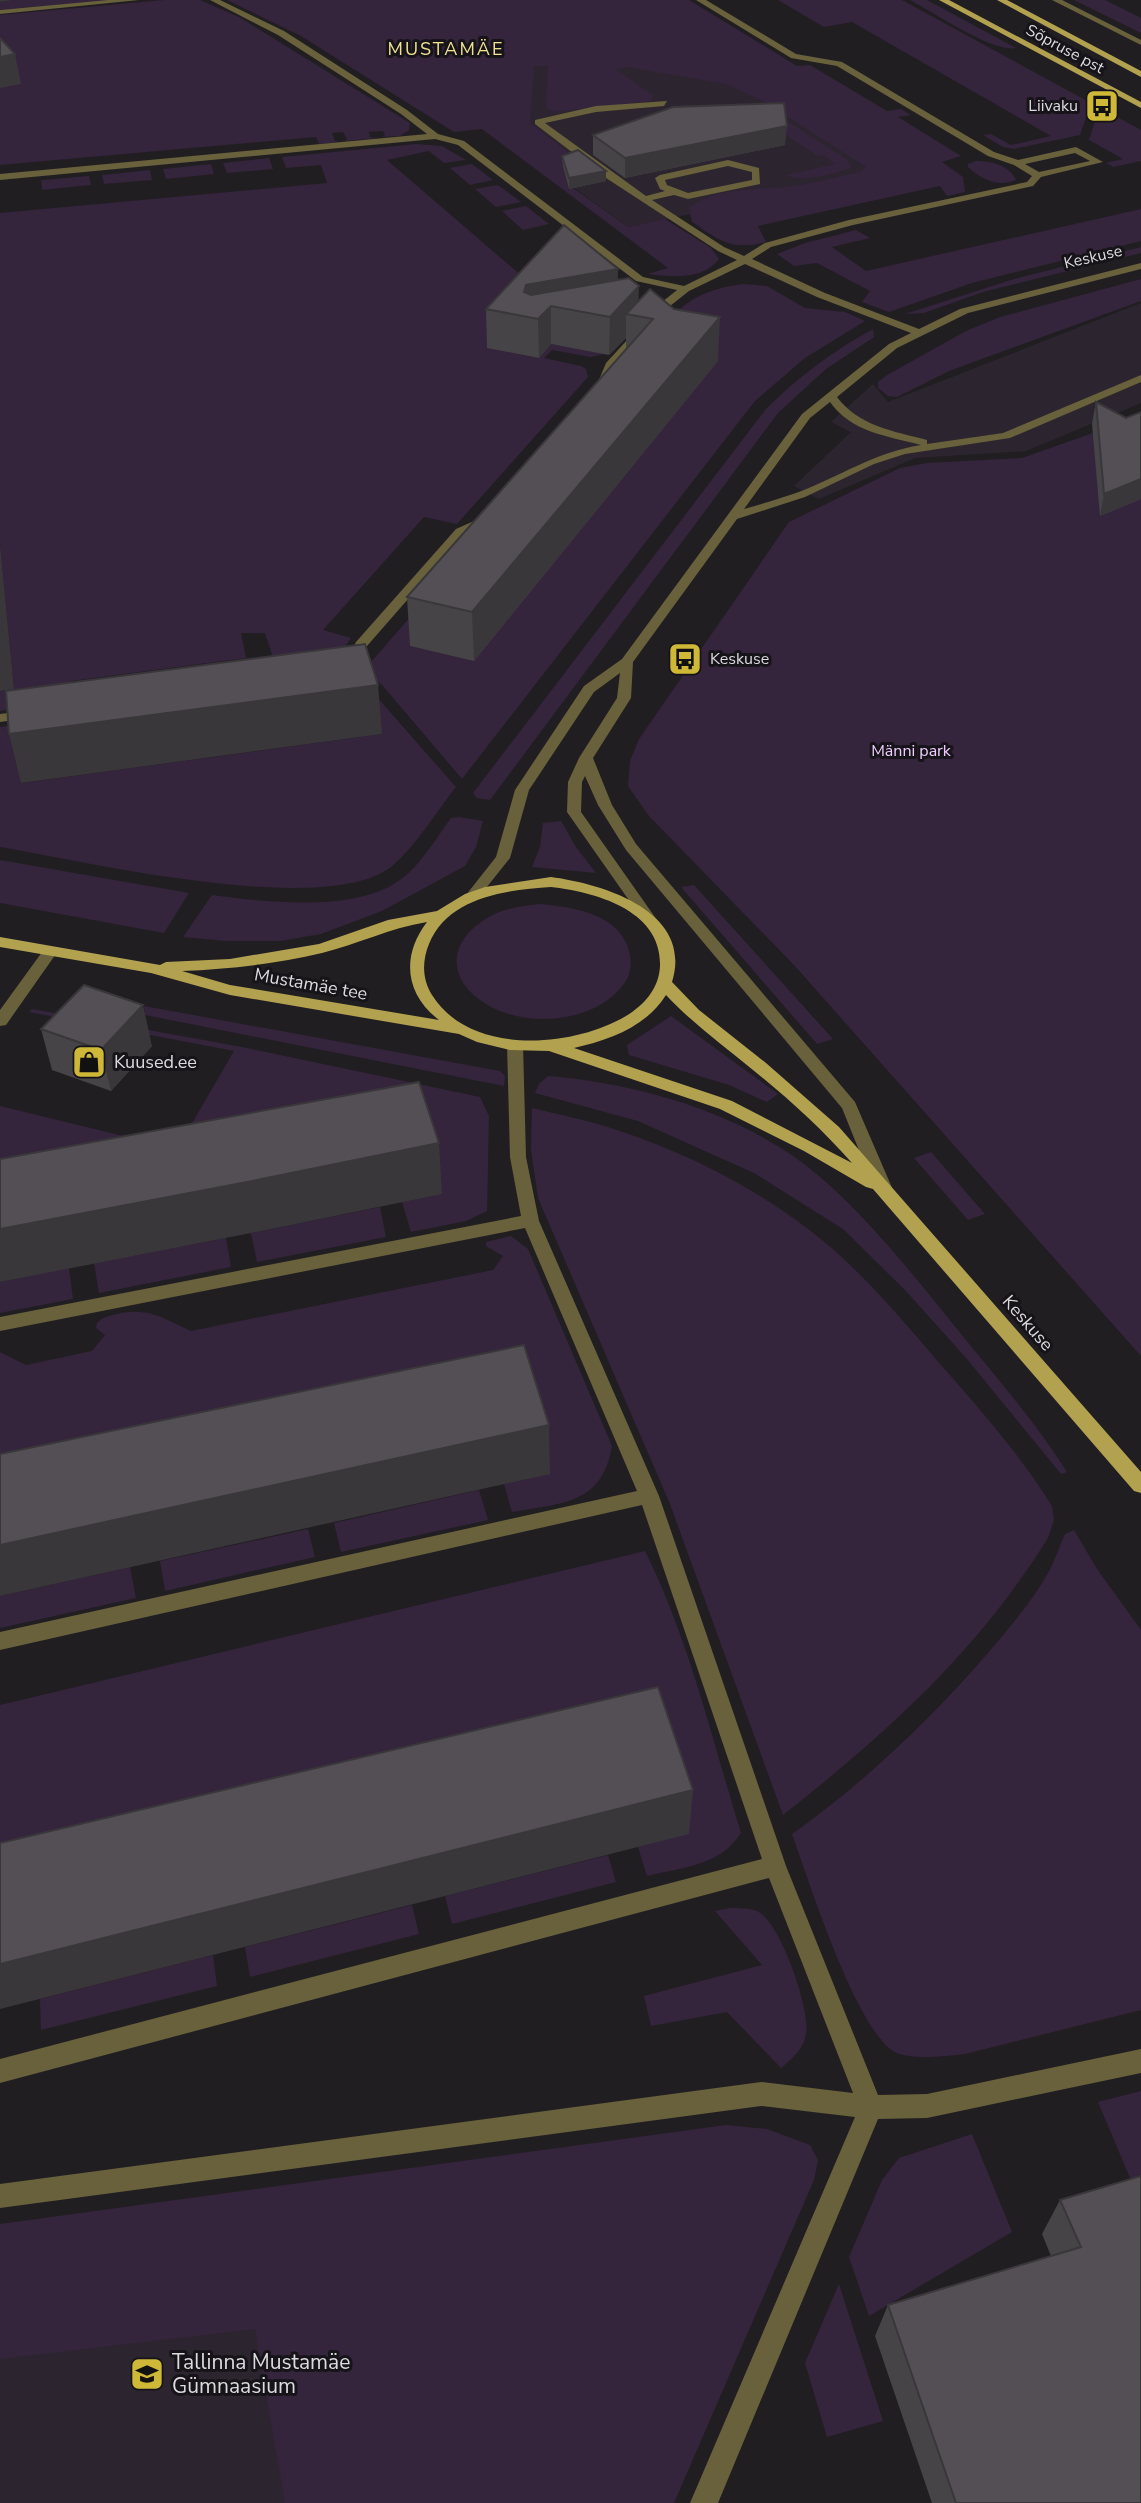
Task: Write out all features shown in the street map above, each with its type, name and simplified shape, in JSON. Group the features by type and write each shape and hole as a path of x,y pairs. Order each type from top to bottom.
{"main road":[{"name":"Sõpruse pst","path":"943,0 1141,105"},
{"name":"Sõpruse pst","path":"1001,0 1141,74"},
{"name":"Sõpruse pst","path":"976,17 1014,26"},
{"name":"Sõpruse pst","path":"1026,26 1044,23"},
{"path":"551,882 592,888 626,902 652,923 665,942 668,963 665,984 649,1007 624,1027 589,1040 551,1046 515,1045 465,1030 437,1011 420,988 415,963 422,938 440,915 473,895 511,884 551,882"},
{"name":"Mustamäe tee","path":"152,968 230,964 308,950 393,923 440,915"},
{"name":"Mustamäe tee","path":"0,942 152,968 230,990 465,1030"},
{"name":"Keskuse","path":"665,984 693,1014 760,1067 833,1131 1141,1485"},
{"name":"Keskuse","path":"551,1046 726,1104 810,1147 884,1190"}],"street":[{"path":"0,12 135,0"},
{"path":"214,0 281,33 404,112 435,136"},
{"path":"700,0 794,56 839,64 990,154 1017,163 1038,175"},
{"path":"1056,0 1141,43"},
{"path":"664,103 596,109 538,122 609,176 721,249 821,295 918,332"},
{"path":"0,177 38,176 435,136 461,143 640,279 685,289"},
{"path":"589,401 606,381 610,365 666,304 685,289 768,245 801,234 1030,184 1038,175 1098,162 1076,150 1017,163"},
{"path":"645,199 674,192 688,196 757,183 756,170 728,163 660,178 663,187 674,192"},
{"name":"Keskuse","path":"473,895 503,858 522,790 589,689 627,662 806,416 893,346 964,311 1141,266"},
{"path":"653,306 666,304"},
{"path":"732,517 801,495 870,462 903,451 1006,436 1141,378"},
{"path":"830,396 844,414 869,428 902,439 940,444"},
{"path":"346,673 361,645 460,532 487,520 495,510"},
{"path":"627,662 624,698 586,758 575,782 574,812 652,923"},
{"path":"0,718 41,713"},
{"name":"Keskuse","path":"586,758 594,786 604,807 632,847 849,1107 884,1190"},
{"path":"0,1021 50,951"},
{"path":"515,1045 518,1157 530,1221 649,1496 775,1866 871,2107 704,2503"},
{"path":"0,1324 530,1221"},
{"path":"0,1641 649,1496"},
{"path":"0,2071 775,1866"},
{"path":"0,2196 761,2094 871,2107 927,2106 1141,2062"}],"shaded area":[{"path":"613,0 887,173 628,227 366,36"},
{"path":"1141,303 1141,403 1026,451 915,458 819,499 794,486 851,432 831,422 873,384 888,402"},
{"name":"Tallinna Mustamäe Gümnaasium","path":"269,2216 316,2503 0,2503 0,2245"}],"green space":[{"path":"113,0 0,10 0,2"},
{"path":"164,0 200,0 239,17 410,123 409,130 400,136 382,137 385,135 383,131 369,132 370,137 377,138 345,141 347,139 343,132 332,133 335,141 339,142 319,144 316,137 0,165 0,15"},
{"path":"227,0 689,0 797,66 810,65 887,111 901,109 911,115 898,117 961,156 942,162 963,177 965,192 947,196 940,186 758,226 766,242 735,245 692,222 689,208 719,194 805,184 860,172 866,167 763,101 726,84 628,67 615,69 653,95 651,101 556,112 546,108 548,66 534,66 530,123 598,175 569,185 628,227 665,219 711,248 719,259 705,271 696,274 648,274 668,268 482,129 454,132 301,36"},
{"path":"778,0 902,0 1091,103 1080,135 1014,149 1003,147 983,135 991,134 1011,145 1051,136 852,22 824,27"},
{"path":"910,0 927,0 1016,48 1006,48 978,38"},
{"path":"1074,0 1105,0 1141,18 1141,33"},
{"path":"680,105 743,107 775,113 846,159 852,167 810,178 786,175 836,164 823,155 818,156 752,113 706,121"},
{"path":"1110,113 1141,130 1141,161 1113,167 1106,163 1123,159 1089,140 1097,115"},
{"path":"417,144 442,146 466,160 444,163 429,151 387,160 559,308 616,276 628,285 488,348 539,358 551,344 610,353 591,357 552,350 544,358 581,366 586,369 588,377 457,524 424,517 323,630 351,638 330,668 277,669 265,633 241,633 246,658 71,681 71,697 64,701 0,711 0,691 14,689 0,544 0,213 327,183 321,165 286,168 282,157"},
{"path":"269,158 273,169 227,173 223,163"},
{"path":"976,161 999,165 1009,171 1016,180 996,183 984,178 968,167 968,164"},
{"path":"211,164 214,174 166,179 163,169"},
{"path":"472,164 493,180 470,185 450,168"},
{"path":"150,170 152,180 104,184 102,175"},
{"path":"89,176 91,185 42,190 41,180"},
{"path":"498,185 521,202 496,207 475,189"},
{"path":"526,206 549,224 523,230 502,211"},
{"path":"1141,209 1141,241 972,283 889,312 862,302 870,291 817,263 794,266 777,254 805,243 856,230 870,238 832,247 866,271"},
{"path":"1141,247 1141,253 983,292 924,313 905,314 1014,279"},
{"path":"1141,279 1141,301 949,371 897,397 888,396 878,388 878,382 887,375 966,331 1000,317"},
{"path":"744,284 767,286 805,308 845,312 865,321 805,358 755,401 462,779 383,686 364,670 412,615 410,646 474,660 717,362 632,360 669,319 692,300 706,293"},
{"path":"873,329 874,337 826,369 778,413 490,800 477,798 473,793 766,409 816,365"},
{"name":"Männi park","path":"1141,413 1141,1356 794,965 649,816 628,786 630,761 639,739 789,522 900,468 927,463 1022,458"},
{"path":"362,680 456,787 401,858 392,866 360,881 315,887 262,887 203,882 0,847 0,727 51,720 22,783 382,734"},
{"path":"451,818 483,821 476,847 465,866 382,911 321,934 280,941 226,941 183,937 212,895 309,902 359,897 381,890 408,874"},
{"path":"561,821 596,873 532,867 540,847 543,823"},
{"path":"0,860 189,893 164,933 0,903"},
{"path":"694,885 833,1039 817,1044 681,887"},
{"path":"540,904 596,916 608,922 626,941 630,955 629,975 610,998 595,1008 558,1018 519,1017 486,1004 463,983 458,972 459,948 475,926 501,911"},
{"path":"144,1006 500,1071 505,1076 504,1086 145,1015"},
{"path":"32,1009 237,1046 480,1097 489,1116 487,1211 466,1221 411,1232 402,1202 442,1193 0,1212 0,1106 177,1149 234,1051 29,1012"},
{"path":"671,1016 778,1094 767,1102 729,1085 629,1055 627,1045"},
{"path":"548,1076 622,1087 696,1107 765,1139 797,1159 844,1199 894,1253 1014,1399 1067,1472 1061,1474 967,1359 905,1290 843,1229 754,1173 638,1121 535,1093 539,1084"},
{"path":"532,1108 609,1127 675,1152 729,1178 805,1226 843,1259 901,1318 1000,1433 1052,1506 1054,1520 1048,1538 991,1618 960,1654 894,1721 783,1815 670,1504 538,1198 531,1150"},
{"path":"931,1152 985,1214 968,1220 914,1158"},
{"path":"380,1207 386,1237 257,1262 251,1233"},
{"path":"511,1236 528,1249 612,1446 607,1465 599,1480 577,1498 512,1512 504,1484 550,1473 0,1506 0,1352 26,1365 92,1351 105,1335 96,1328 97,1323 106,1317 128,1312 147,1313 191,1331 493,1270 503,1256 486,1246 486,1242"},
{"path":"226,1238 231,1267 99,1293 94,1263"},
{"path":"69,1268 73,1299 0,1313 0,1282"},
{"path":"479,1490 488,1520 341,1552 334,1523"},
{"path":"308,1529 315,1557 165,1591 160,1561"},
{"path":"1074,1530 1097,1569 1141,1630 1141,2010 965,2054 921,2057 897,2053 882,2041 866,2018 851,1988 792,1834 870,1772 919,1727 965,1679 1027,1605 1050,1568 1065,1534"},
{"path":"645,1551 687,1654 741,1833 732,1844 712,1859 647,1876 638,1847 689,1833 0,1890 0,1705"},
{"path":"130,1567 136,1598 0,1628 0,1596"},
{"path":"608,1855 616,1882 452,1924 445,1896"},
{"path":"412,1905 419,1934 250,1977 245,1947"},
{"path":"730,1908 754,1910 766,1918 784,1948 799,1987 806,2022 805,2040 781,2068 727,2012 651,2026 644,1996 762,1965 715,1911"},
{"path":"213,1955 217,1986 41,2030 40,1999"},
{"path":"1141,2091 1141,2204 1098,2102"},
{"path":"726,2125 767,2129 810,2145 818,2160 814,2180 674,2503 285,2503 255,2329 0,2359 0,2224"},
{"path":"972,2134 1012,2232 869,2316 849,2257 882,2180 899,2158"},
{"path":"839,2284 883,2421 827,2437 805,2363"}],"building":[{"path":"0,38 15,54 0,57"},
{"path":"784,103 787,126 625,158 593,135 673,107"},
{"path":"578,150 606,171 569,178 562,156"},
{"path":"564,225 618,269 526,285 524,292 531,295 629,278 639,286 610,317 551,306 538,319 486,309"},
{"path":"650,289 674,309 720,317 472,612 407,597 653,319 626,314"},
{"path":"1096,402 1126,418 1141,412 1141,479 1104,494"},
{"path":"365,644 378,685 9,734 6,691"},
{"path":"84,985 143,1005 101,1050 41,1029"},
{"path":"419,1082 439,1143 0,1229 0,1159"},
{"path":"524,1345 549,1425 0,1545 0,1454"},
{"path":"658,1687 693,1790 0,1964 0,1843"},
{"path":"1141,2176 1141,2503 956,2503 888,2305 1081,2247 1060,2200"}],"place":[{"name":"Liivaku","path":"1102,106"},
{"name":"Keskuse","path":"685,659"},
{"name":"Kuused.ee","path":"89,1062"},
{"name":"Tallinna Mustamäe Gümnaasium","path":"147,2374"}],"district":[{"name":"MUSTAMÄE","path":"446,49"}]}
